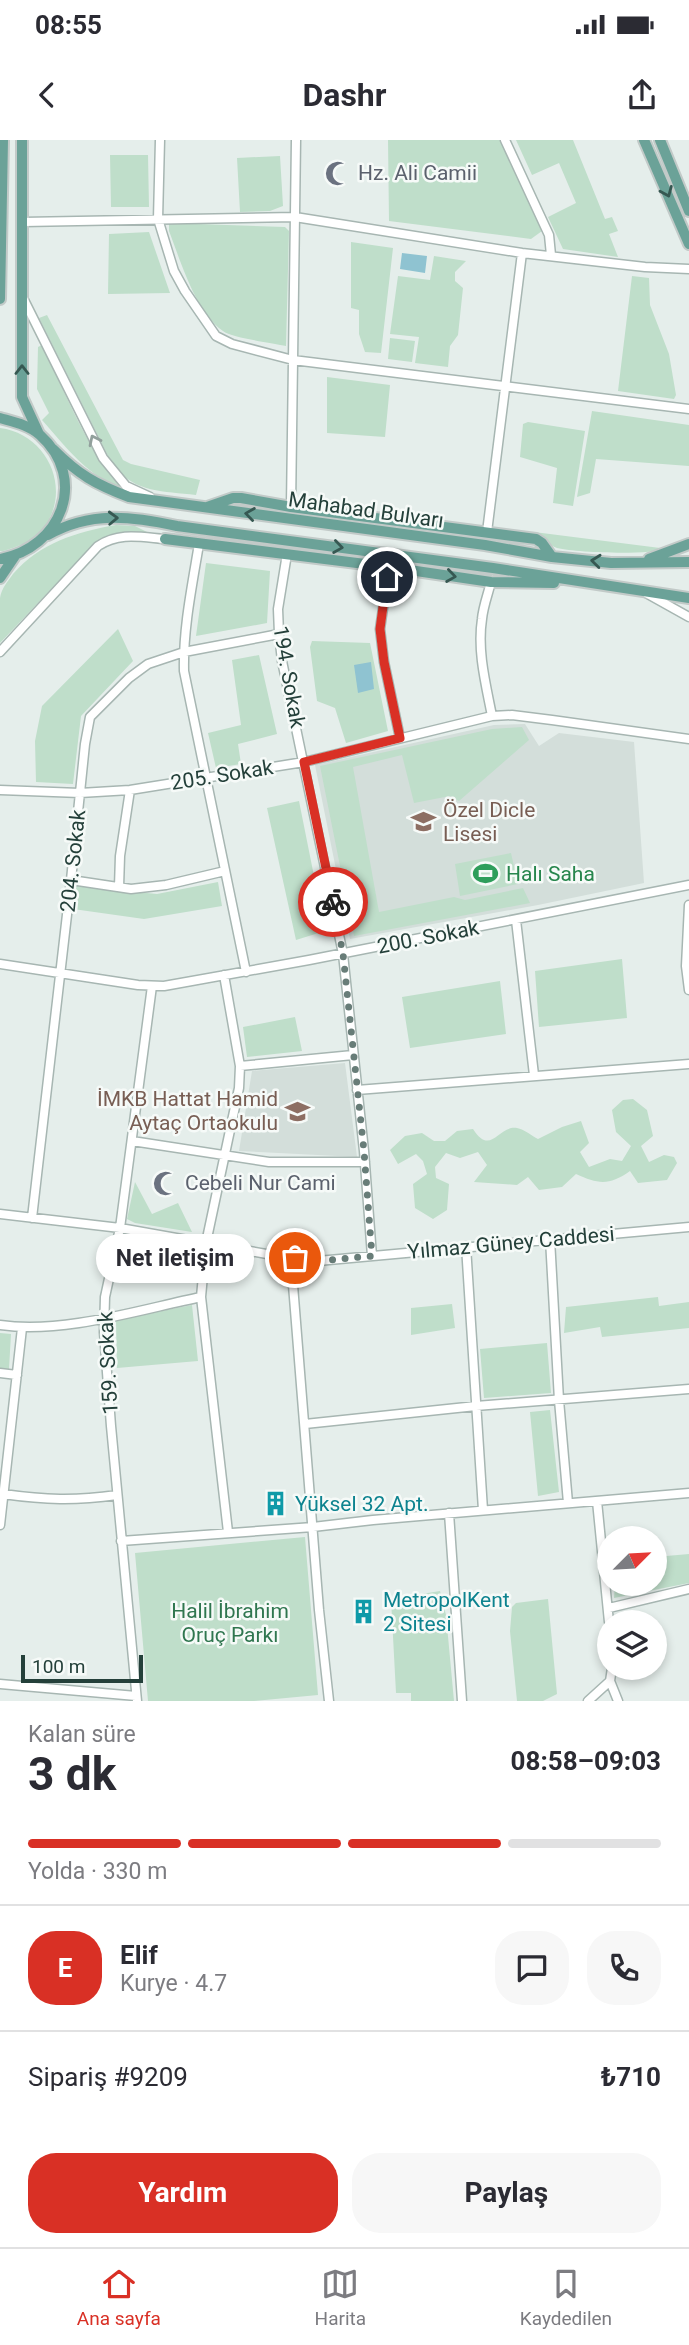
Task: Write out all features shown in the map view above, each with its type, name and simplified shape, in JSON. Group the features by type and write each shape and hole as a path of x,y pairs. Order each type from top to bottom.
{"main road":[{"path":"0,299 3,140"},
{"path":"22,140 22,397 39,434"},
{"path":"644,140 689,244"},
{"path":"660,140 688,205"},
{"path":"0,418 22,424 39,434"},
{"name":"Mahabad Bulvarı","path":"39,434 72,468 96,485 129,497 611,563 689,562"},
{"path":"48,535 63,503 65,485 53,449"},
{"path":"204,508 233,498 487,532 536,539 552,556"},
{"name":"Mahabad Bulvarı","path":"15,556 33,548 61,527 114,516 689,597"},
{"path":"164,539 177,526"},
{"path":"164,539 491,582 599,584"},
{"path":"640,563 689,544"},
{"path":"0,559 15,556"},
{"path":"0,578 15,556"}],"street":[{"path":"160,140 158,219 174,271 216,336 232,344 293,360 689,409"},
{"path":"291,507 296,140"},
{"path":"505,140 549,235 551,255"},
{"path":"23,222 295,217 523,253 645,267 689,269"},
{"path":"487,532 523,253"},
{"path":"22,296 103,458 126,486 159,502"},
{"path":"0,652 107,540 122,536 164,539"},
{"path":"200,544 191,593 184,671 246,972"},
{"name":"194. Sokak","path":"287,555 278,609 278,634 343,954 372,1256"},
{"path":"389,567 380,629 400,738"},
{"path":"491,582 480,636 492,716"},
{"path":"640,590 689,617"},
{"name":"204. Sokak","path":"32,1218 90,717 140,669 184,652 278,634"},
{"name":"205. Sokak","path":"0,790 80,793 130,790 304,762 492,716 512,715 689,739"},
{"path":"119,887 120,856 130,790"},
{"path":"71,880 131,889 166,885 225,872"},
{"name":"200. Sokak","path":"0,964 164,986 343,954 689,885"},
{"path":"689,905 686,966 689,990"},
{"path":"516,920 534,1075"},
{"path":"224,975 240,1066 239,1088 206,1243 201,1297 228,1532"},
{"name":"159. Sokak","path":"137,1699 110,1426 105,1297 120,1228 152,986"},
{"path":"240,1066 353,1055"},
{"path":"357,1090 689,1064"},
{"path":"132,1141 269,1162 365,1162"},
{"name":"Yılmaz Güney Caddesi","path":"0,1214 120,1228 318,1261 689,1227"},
{"path":"550,1239 568,1503"},
{"path":"466,1246 483,1510"},
{"path":"295,1258 293,1285 319,1610 330,1701"},
{"path":"0,1325 22,1328 51,1326 201,1297"},
{"path":"0,1525 22,1328"},
{"path":"0,1373 17,1375"},
{"path":"305,1424 689,1388"},
{"path":"121,1541 313,1527 689,1493"},
{"path":"3,1494 55,1501 117,1495"},
{"path":"597,1500 609,1608 689,1589"},
{"path":"449,1513 462,1701"},
{"path":"587,1701 610,1681 618,1701"},
{"path":"0,1684 137,1699"}],"shaded area":[{"name":"Özel Dicle Lisesi","path":"525,724 539,746 559,733 634,742 644,883 350,939 315,765 494,725"},
{"name":"İMKB Hattat Hamid Aytaç Ortaokulu","path":"345,1063 357,1157 239,1151 252,1071"}],"green space":[{"path":"388,140 500,140 542,231 531,239 389,221"},
{"path":"516,140 573,140 605,219 612,217 618,231 609,234 618,257 563,249 548,217 576,203 559,163 532,175"},
{"path":"110,155 148,155 149,207 111,207"},
{"path":"280,156 283,206 270,211 240,212 237,158"},
{"path":"169,223 285,227 289,231 286,346 235,336 223,331 213,322 190,285 169,231"},
{"path":"149,232 170,293 108,294 109,234"},
{"path":"351,242 393,248 381,353 365,352 359,334 359,310 351,308"},
{"path":"434,256 466,261 455,272 455,281 463,288 458,335 450,346 448,367 415,363 419,337 390,334 398,276 430,280"},
{"path":"632,276 649,278 650,305 669,354 676,395 674,399 618,391"},
{"path":"47,315 123,460 200,480 196,495 141,486 113,466 39,318"},
{"path":"390,338 415,341 412,362 388,359"},
{"path":"42,345 89,441 112,477 126,492 89,470 42,420 49,413 37,389 38,347"},
{"path":"327,377 390,385 385,437 327,433"},
{"path":"592,411 689,425 689,466 596,459 590,493 577,497"},
{"path":"528,422 585,431 573,506 553,503 557,468 520,457 523,424"},
{"path":"0,428 32,441 43,453 55,483 51,516 41,531 23,544 3,551 0,551"},
{"path":"116,525 135,526 147,532 114,534 95,543 0,643 0,598 3,588 13,574 35,554 60,540"},
{"path":"534,532 668,549 629,553 567,550 554,547"},
{"path":"206,563 270,571 267,623 196,636"},
{"path":"118,629 133,661 81,716 73,784 36,782 35,741 42,706"},
{"path":"312,641 370,643 388,731 346,743 335,708 317,701 310,647"},
{"path":"259,655 277,734 238,744 241,764 216,768 208,733 241,725 232,660"},
{"path":"522,727 529,740 459,801 450,796 414,803 402,755 353,767 379,912 454,897 465,900 523,888 530,903 354,936 320,766 492,729"},
{"path":"299,801 325,931 296,940 267,808"},
{"name":"Halı Saha","path":"511,853 518,884 460,896 455,864"},
{"path":"218,882 222,906 144,919 73,909 76,886 157,894"},
{"path":"622,959 627,1018 539,1027 535,971"},
{"path":"500,981 506,1034 410,1048 402,997"},
{"path":"295,1017 302,1051 247,1057 243,1027"},
{"path":"633,1099 647,1110 653,1136 641,1146 649,1162 664,1155 674,1157 677,1163 667,1180 638,1183 630,1171 616,1179 603,1182 576,1174 562,1187 539,1190 528,1177 517,1185 474,1182 487,1165 478,1152 460,1158 446,1153 435,1167 436,1178 449,1184 447,1210 433,1219 415,1208 413,1184 427,1174 423,1161 416,1154 398,1164 390,1150 405,1136 422,1133 434,1141 445,1141 457,1131 473,1129 479,1137 490,1140 510,1128 517,1128 538,1139 581,1121 589,1143 580,1152 589,1167 610,1159 622,1161 631,1146 616,1132 612,1110 623,1100"},
{"path":"135,1182 152,1214 178,1203 192,1232 135,1223 127,1219"},
{"path":"658,1297 659,1306 689,1302 689,1328 602,1337 600,1327 564,1333 566,1307"},
{"path":"452,1304 455,1328 411,1335 411,1308"},
{"path":"192,1305 198,1361 117,1368 116,1320"},
{"path":"0,1333 11,1334 9,1369 0,1368"},
{"path":"547,1343 551,1393 484,1398 480,1349"},
{"path":"550,1410 559,1492 538,1496 530,1412"},
{"name":"Halil İbrahim Oruç Parkı","path":"305,1537 318,1695 254,1701 148,1701 135,1553"},
{"path":"689,1554 689,1583 667,1587 667,1556"},
{"path":"440,1591 446,1615 454,1701 411,1701 411,1693 396,1693 391,1599"},
{"path":"548,1599 557,1694 543,1701 517,1701 510,1631 512,1607 516,1603"}],"water":[{"path":"402,253 427,256 425,273 400,269"},
{"path":"371,662 374,689 358,693 354,665"}],"way so far":[{"path":"295,1258 318,1261 372,1256 343,954 333,902"}],"place":[{"name":"Hz. Ali Camii","path":"338,173"},
{"name":"Özel Dicle Lisesi","path":"423,822"},
{"name":"Halı Saha","path":"486,874"},
{"name":"İMKB Hattat Hamid Aytaç Ortaokulu","path":"298,1111"},
{"name":"Cebeli Nur Cami","path":"165,1183"},
{"name":"Net iletişim","path":"295,1258"},
{"name":"Yüksel 32 Apt.","path":"275,1504"},
{"name":"MetropolKent 2 Sitesi","path":"363,1612"}],"route":[{"path":"333,902 304,762 400,738 380,629 387,577"}]}
